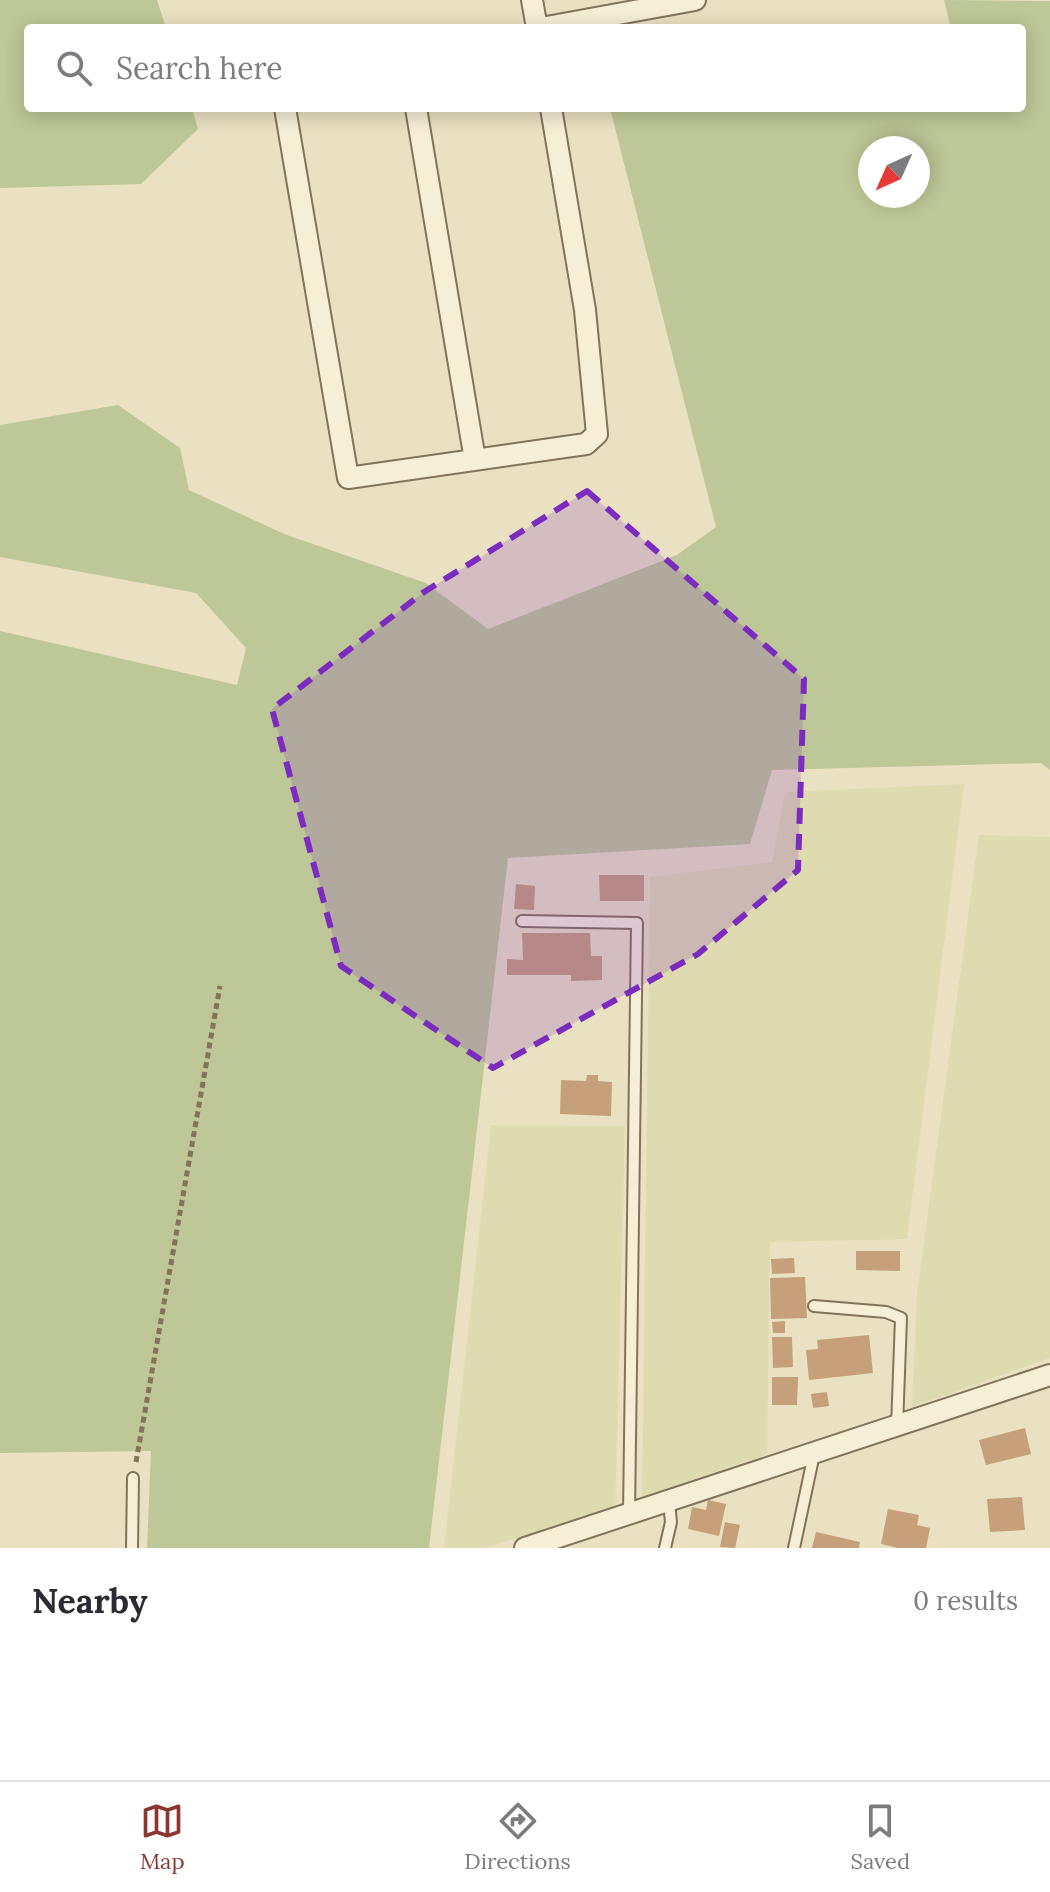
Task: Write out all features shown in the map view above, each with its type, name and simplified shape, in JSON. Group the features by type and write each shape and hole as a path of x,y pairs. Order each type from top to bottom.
{"street":[{"path":"532,0 538,24"},
{"path":"561,24 695,0"},
{"path":"286,112 348,478 586,444 597,434 585,310 552,112"},
{"path":"417,112 475,460"},
{"path":"525,1548 1050,1375"}],"lane":[{"path":"522,921 637,923 629,1514"},
{"path":"814,1306 886,1312 901,1318 897,1427"},
{"path":"794,1548 814,1454"},
{"path":"132,1548 133,1478"},
{"path":"665,1548 671,1522 669,1502"}],"path":[{"path":"133,1478 220,986"}],"highlighted area":[{"path":"587,491 804,679 798,870 698,954 493,1068 341,966 272,709 424,592"}],"shaded area":[{"path":"964,784 907,1239 770,1242 767,1454 642,1497 650,877 772,862 785,792"},
{"path":"979,835 1050,837 1050,1358 912,1407 917,1294"},
{"path":"491,1125 625,1126 615,1509 484,1548 444,1548"}],"green space":[{"path":"0,0 157,0 165,24 24,24 24,112 193,112 198,129 141,184 0,188"},
{"path":"944,0 1050,1 1050,770 1041,763 772,770 750,844 508,858 429,1548 147,1548 151,1451 0,1453 0,631 237,685 246,648 196,593 0,557 0,425 118,405 180,448 189,490 284,534 426,583 488,629 677,555 716,527 611,112 1026,112 1026,24 950,24"}],"building":[{"path":"599,875 644,875 644,901 600,901"},
{"path":"516,884 535,886 534,910 514,909"},
{"path":"522,933 590,933 591,956 602,956 602,980 571,981 571,975 507,975 507,959 523,960"},
{"path":"587,1075 598,1075 598,1081 612,1082 611,1116 560,1114 561,1080 586,1081"},
{"path":"856,1251 900,1251 900,1271 856,1270"},
{"path":"794,1258 795,1273 772,1274 771,1259"},
{"path":"805,1277 807,1318 771,1319 770,1278"},
{"path":"785,1321 785,1333 773,1333 772,1322"},
{"path":"869,1335 873,1373 809,1380 806,1350 818,1349 817,1340"},
{"path":"772,1337 792,1337 793,1367 773,1368"},
{"path":"772,1377 798,1377 797,1405 772,1405"},
{"path":"827,1392 829,1406 813,1408 811,1394"},
{"path":"1025,1428 1031,1454 986,1465 979,1440"},
{"path":"1022,1497 1025,1530 990,1532 987,1499"},
{"path":"708,1500 726,1504 719,1536 688,1529 692,1507 706,1510"},
{"path":"888,1509 919,1515 917,1525 930,1528 926,1548 898,1548 881,1544"},
{"path":"725,1522 740,1525 735,1548 720,1547"},
{"path":"816,1532 860,1542 859,1548 812,1548"}]}
